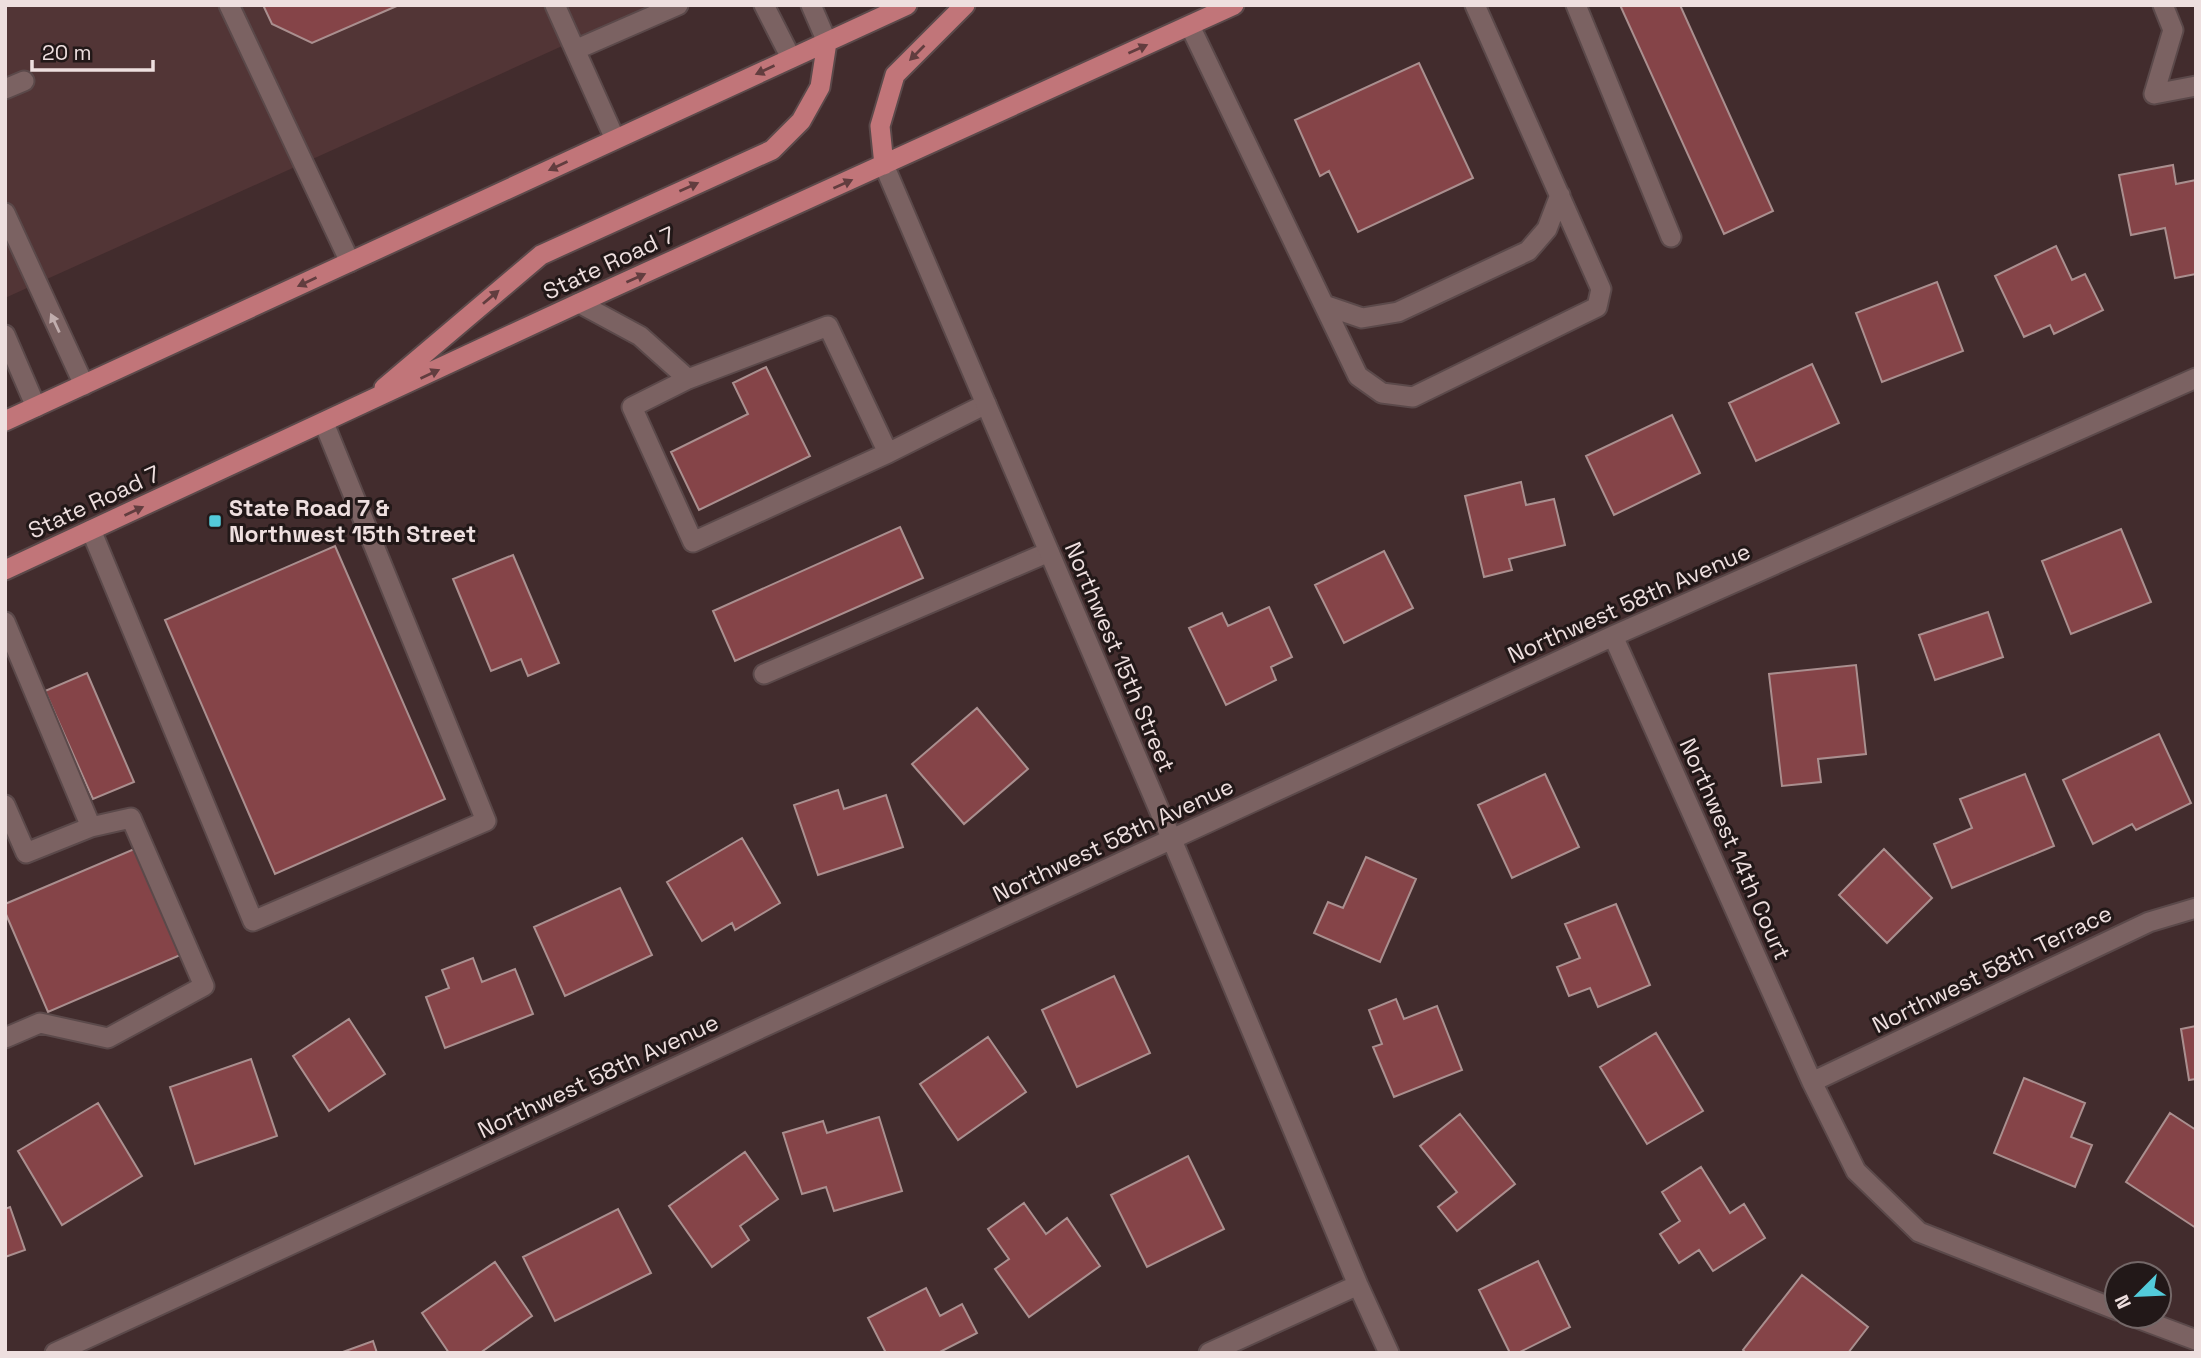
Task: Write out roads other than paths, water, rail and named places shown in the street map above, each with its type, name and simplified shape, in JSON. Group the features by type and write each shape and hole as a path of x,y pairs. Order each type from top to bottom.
{"main road":[{"path":"5,421 907,5"},
{"path":"884,165 880,126 895,75 965,5"},
{"name":"State Road 7","path":"5,570 365,405 579,303 1234,5"},
{"path":"365,405 541,255 772,150 801,121 820,87 827,42"}],"street":[{"path":"229,5 350,262"},
{"path":"555,5 615,139"},
{"path":"575,50 678,5"},
{"path":"764,5 791,58"},
{"path":"811,5 827,42"},
{"path":"1190,26 1358,376 1382,393 1413,397 1597,307 1601,289 1475,5"},
{"path":"1576,5 1671,237"},
{"path":"2163,5 2173,30 2154,94 2196,86"},
{"path":"5,89 23,80"},
{"name":"Northwest 15th Street","path":"884,165 1172,840 1358,1285 1390,1353"},
{"path":"1324,305 1362,318 1398,312 1528,250 1548,229 1560,195"},
{"path":"5,213 84,385"},
{"path":"579,303 640,336 688,379"},
{"path":"888,453 828,326 688,379 632,407 693,542 888,453 986,404"},
{"path":"5,335 37,407"},
{"name":"Northwest 58th Avenue","path":"55,1353 1614,636 2196,378"},
{"path":"91,530 253,921 486,821 324,424"},
{"path":"764,674 1049,552"},
{"path":"5,622 91,827"},
{"name":"Northwest 14th Court","path":"1614,636 1812,1082 1856,1171 1919,1232 2103,1304"},
{"path":"5,805 26,853 91,827 131,818 204,986 108,1038 40,1023 5,1038"},
{"name":"Northwest 58th Terrace","path":"1812,1082 2149,922 2196,908"},
{"path":"1209,1353 1358,1285"},
{"path":"2169,1330 2196,1340"}],"place":[{"name":"State Road 7 & Northwest 15th Street","path":"215,521"}]}
